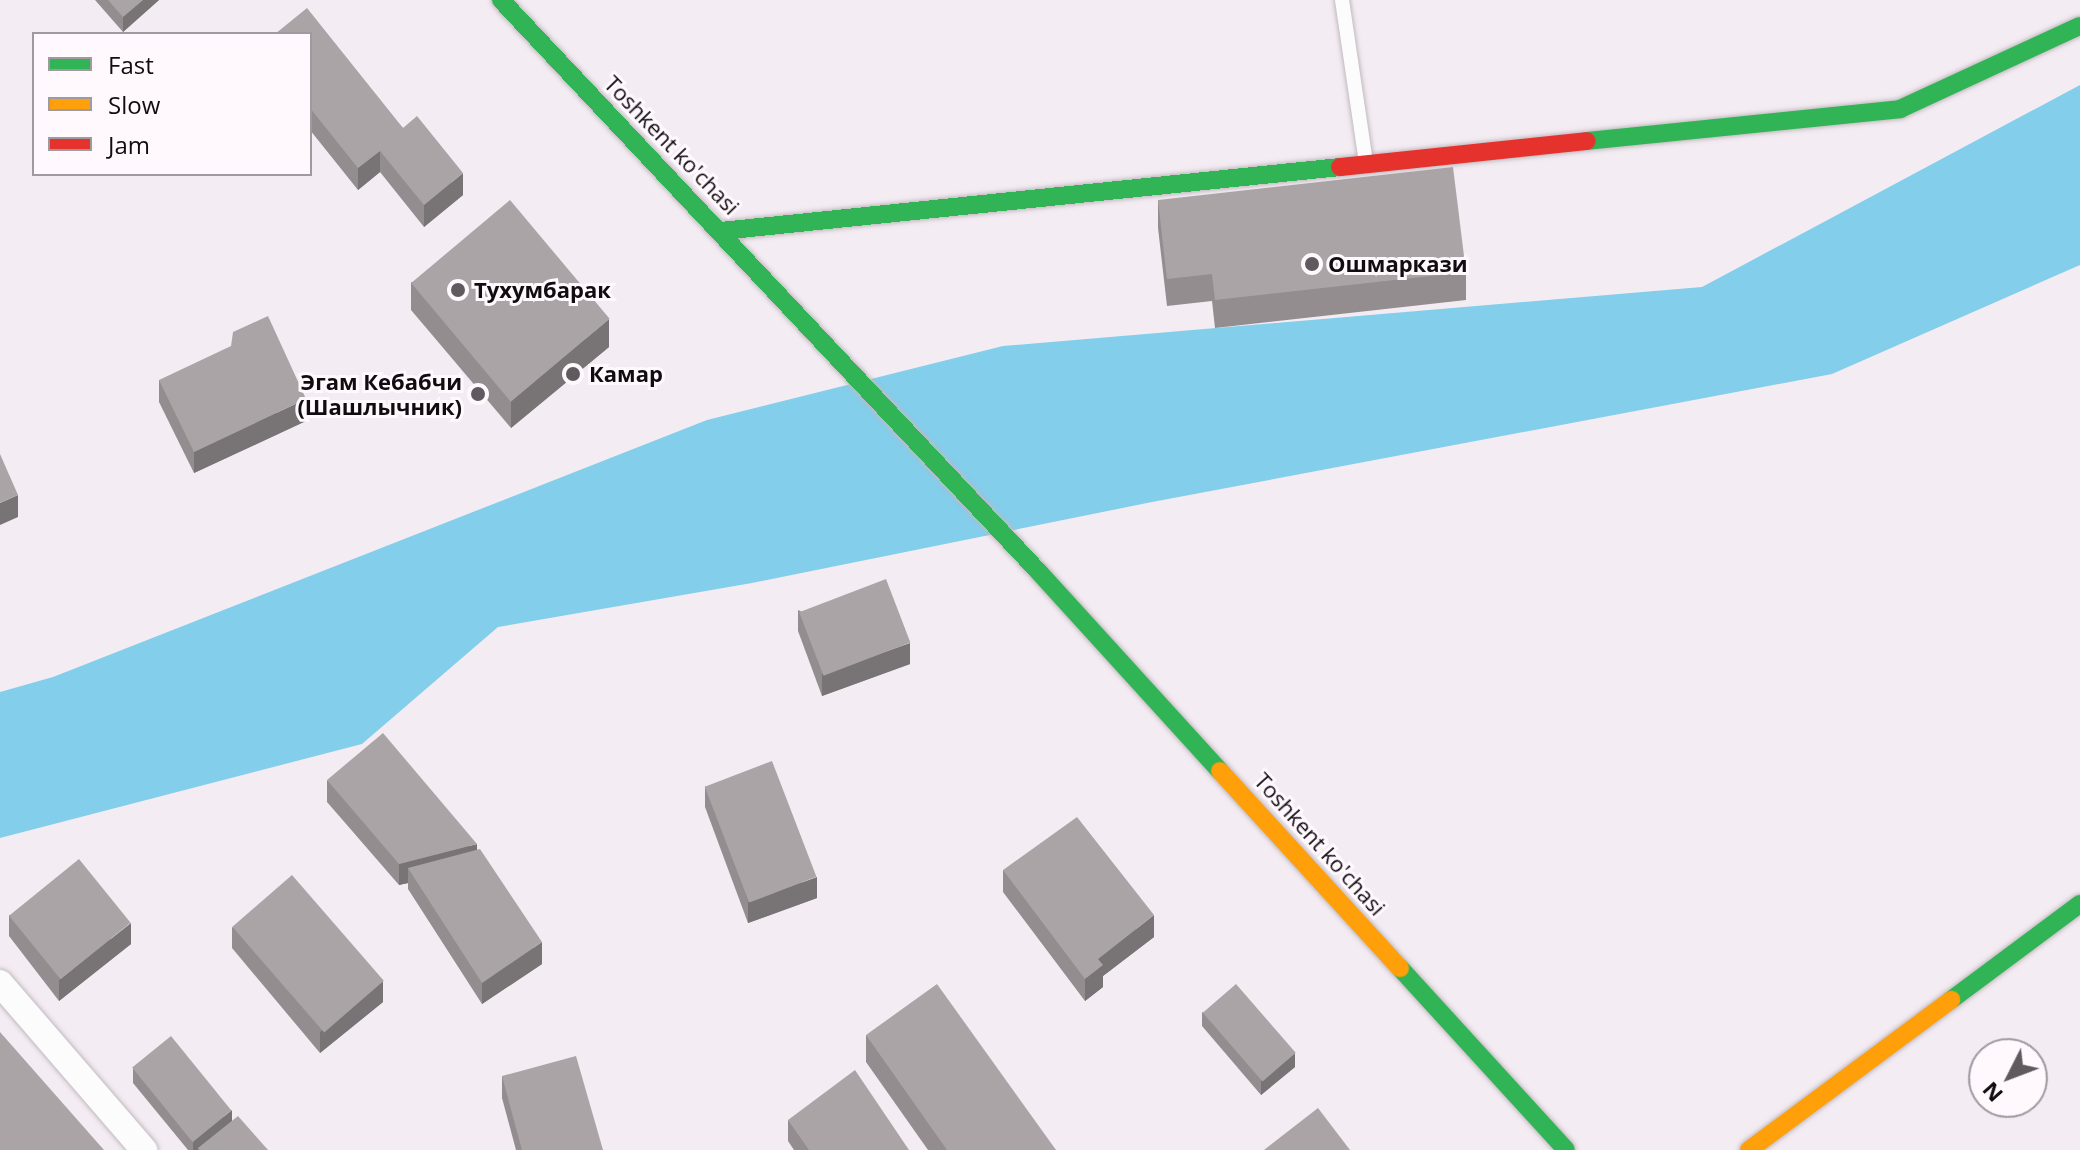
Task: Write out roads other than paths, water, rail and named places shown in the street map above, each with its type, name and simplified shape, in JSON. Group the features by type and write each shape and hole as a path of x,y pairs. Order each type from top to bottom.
{"main road":[{"name":"Toshkent ko'chasi","path":"501,0 1038,571 1566,1150"},
{"path":"721,231 1367,167 1900,109 2080,26"},
{"path":"1749,1150 2080,904"}],"street":[{"path":"0,983 144,1150"}],"lane":[{"path":"1342,0 1367,167"}],"water":[{"path":"2080,85 2080,265 1832,374 1152,502 752,583 498,627 362,744 0,838 0,692 53,677 707,420 1003,346 1702,287"}],"place":[{"name":"Ошмаркази","path":"1312,264"},
{"name":"Тухумбарак","path":"458,290"},
{"name":"Камар","path":"573,374"},
{"name":"Эгам Кебабчи (Шашлычник)","path":"478,394"}]}
